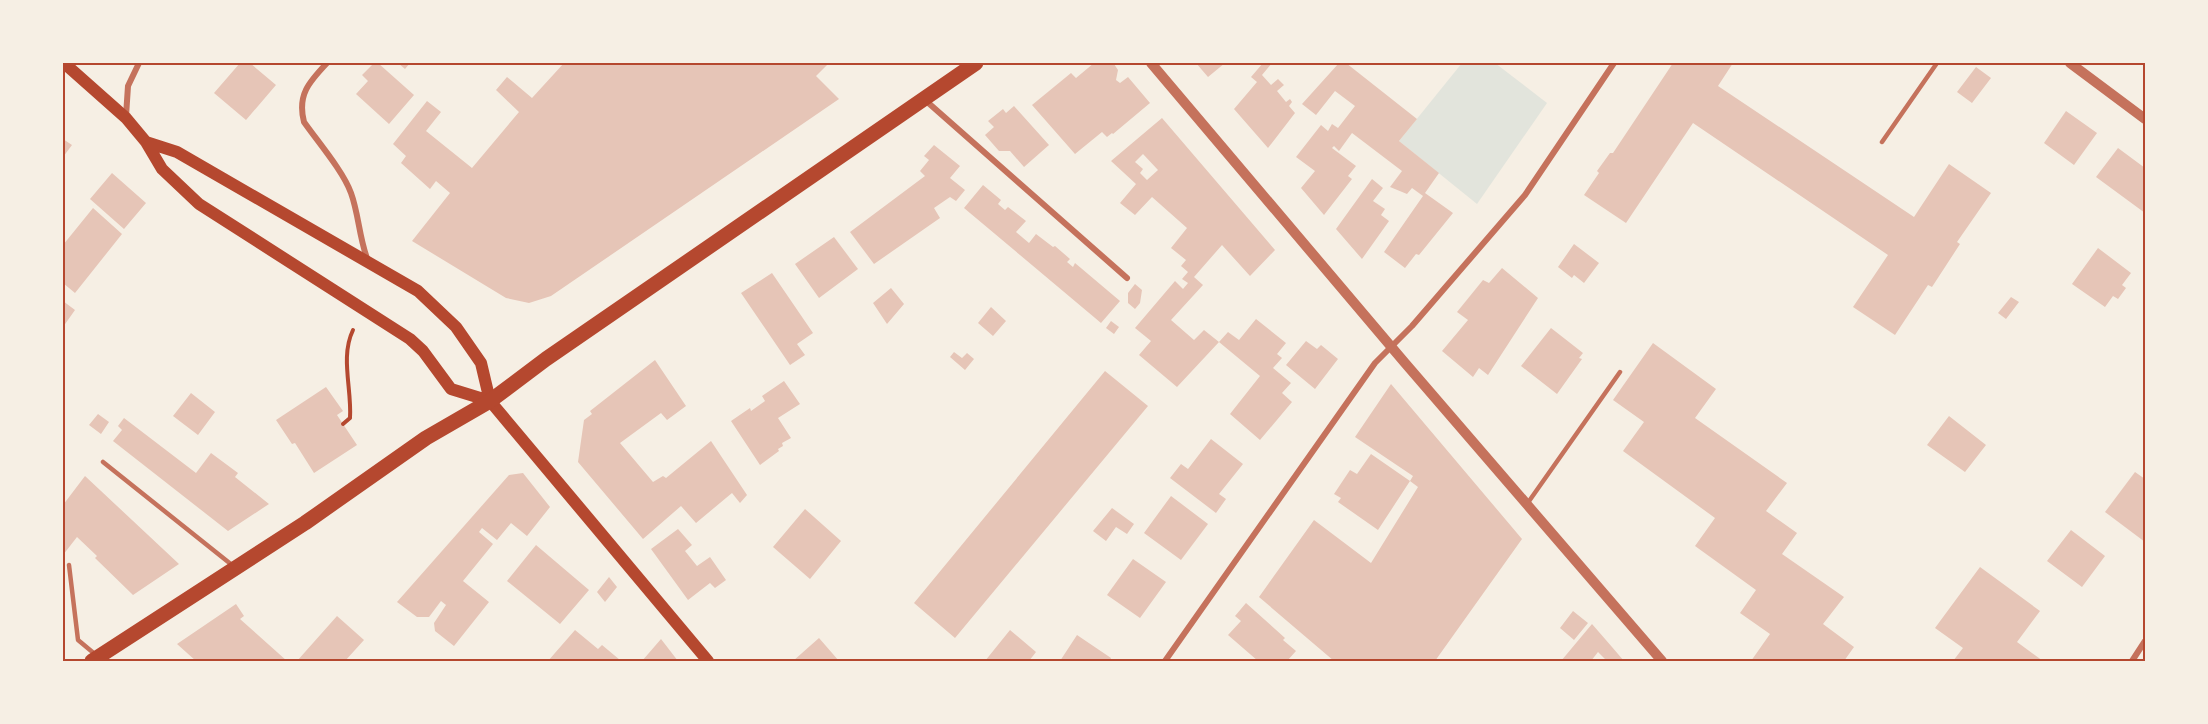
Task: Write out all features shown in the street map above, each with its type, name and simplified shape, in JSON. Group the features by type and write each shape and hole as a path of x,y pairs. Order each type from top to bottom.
{"main road":[{"path":"64,63 126,118 146,142 162,170 199,204 364,308 417,345 451,389 490,401"},
{"path":"95,659 305,523 426,438 490,401 546,359 976,63"},
{"path":"146,142 177,152 418,291 456,327 481,363 490,401 708,661"}],"street":[{"path":"126,118 128,86 140,63"},
{"path":"327,63 310,81 301,101 304,122 351,193 361,243 369,261"},
{"path":"1151,63 1662,661"},
{"path":"1164,661 1375,363 1393,347 1525,195 1614,63"},
{"path":"2070,63 2145,118"},
{"path":"924,99 1127,278"},
{"path":"2132,661 2145,641"}],"lane":[{"path":"1882,142 1937,63"},
{"path":"1527,504 1620,372"},
{"path":"103,462 235,568"},
{"path":"69,565 78,640 95,659"}],"path":[{"path":"343,424 350,418 351,401 346,356 348,340 364,308"}],"shaded area":[{"path":"1462,63 1495,63 1547,103 1477,204 1399,141"}],"building":[{"path":"240,63 250,63 276,85 246,120 214,93"},
{"path":"374,63 378,63 414,95 389,124 356,94 368,81 362,75"},
{"path":"398,63 410,63 405,69"},
{"path":"564,63 829,63 816,76 839,99 551,296 529,303 506,298 412,241 450,193 436,181 430,189 401,163 406,156 393,144 427,101 441,112 426,131 472,168 519,112 496,90 507,77 532,98"},
{"path":"1094,63 1114,64 1118,70 1116,80 1120,83 1128,77 1150,103 1113,134 1107,137 1102,132 1075,154 1032,105 1071,73 1076,78"},
{"path":"1196,63 1225,63 1208,77"},
{"path":"1263,63 1272,63 1262,75 1271,85 1278,79 1284,85 1277,91 1286,102 1290,99 1292,102 1289,106 1295,113 1268,148 1234,109 1257,82 1251,77"},
{"path":"1339,63 1346,63 1417,119 1399,141 1439,173 1425,193 1453,213 1419,255 1416,254 1405,268 1384,252 1423,196 1412,188 1407,194 1390,187 1402,171 1352,133 1339,151 1334,146 1332,148 1356,166 1348,176 1352,179 1324,215 1301,188 1315,171 1296,157 1321,125 1328,131 1332,124 1338,128 1355,106 1335,91 1316,115 1302,104"},
{"path":"1673,63 1733,63 1718,86 1914,217 1949,164 1991,193 1957,242 1960,244 1932,287 1928,285 1895,335 1853,307 1888,255 1693,123 1626,223 1584,195 1599,173 1597,171 1610,153 1613,153"},
{"path":"1976,67 1991,78 1972,103 1957,92"},
{"path":"1014,106 1049,145 1024,167 1010,151 999,151 985,135 994,127 988,121 1003,109 1006,113"},
{"path":"2066,111 2097,133 2074,165 2044,143"},
{"path":"1162,118 1275,250 1250,276 1222,245 1194,277 1203,285 1171,320 1194,340 1204,330 1219,342 1177,387 1139,355 1151,341 1135,328 1175,281 1183,289 1188,283 1182,279 1188,272 1181,266 1186,260 1171,248 1187,228 1152,197 1135,215 1120,203 1136,184 1111,161","holes":["1143,154 1158,170 1147,180 1140,173 1143,169 1135,162"]},
{"path":"63,139 72,145 63,157"},
{"path":"934,145 960,166 950,178 965,190 956,201 950,197 934,208 940,218 874,264 850,232 925,176 920,171 929,160 924,156"},
{"path":"2118,148 2145,168 2145,213 2096,177"},
{"path":"112,173 146,203 124,229 90,199"},
{"path":"1372,179 1383,188 1373,201 1385,209 1381,215 1389,221 1362,259 1336,229"},
{"path":"983,185 1001,200 998,204 1005,210 1008,207 1026,221 1016,232 1029,243 1036,234 1053,247 1055,246 1070,259 1067,262 1073,267 1075,263 1120,301 1101,323 964,208"},
{"path":"93,208 122,234 75,293 63,283 63,245"},
{"path":"834,237 858,269 819,298 795,264"},
{"path":"1574,244 1599,263 1584,283 1574,275 1572,278 1558,267"},
{"path":"2098,248 2131,273 2122,285 2126,288 2118,299 2113,296 2105,307 2072,284"},
{"path":"1502,268 1538,298 1488,375 1479,368 1473,377 1442,351 1468,320 1457,312 1483,280 1489,283"},
{"path":"772,273 813,333 797,344 805,355 790,365 741,293"},
{"path":"1135,284 1142,290 1140,303 1135,309 1128,303 1128,293"},
{"path":"891,288 904,304 887,324 873,303"},
{"path":"2011,297 2019,302 2006,319 1998,313"},
{"path":"63,301 75,310 63,327"},
{"path":"991,307 1006,321 993,336 978,323"},
{"path":"1256,319 1286,343 1277,354 1282,358 1273,368 1291,383 1282,393 1292,402 1260,440 1230,414 1260,376 1219,342 1228,332 1239,340"},
{"path":"1111,321 1119,327 1114,334 1106,328"},
{"path":"1551,328 1583,353 1579,358 1582,359 1557,394 1521,366"},
{"path":"1306,341 1317,349 1321,345 1338,359 1315,389 1286,365"},
{"path":"1653,343 1716,389 1695,418 1787,483 1766,511 1797,533 1782,554 1844,597 1823,624 1854,647 1844,661 1751,661 1770,634 1740,613 1756,590 1695,546 1715,518 1623,451 1644,422 1613,400"},
{"path":"954,352 962,358 967,353 974,359 965,370 950,357"},
{"path":"655,360 686,406 667,420 661,413 620,443 653,482 663,476 666,478 711,441 747,495 740,503 732,493 696,523 681,506 643,539 578,462 584,420 592,414 590,411"},
{"path":"1105,371 1148,406 955,638 914,603"},
{"path":"784,381 800,404 778,418 791,438 782,443 783,446 778,449 779,451 760,465 731,421 765,401 762,396"},
{"path":"1391,384 1522,539 1435,661 1334,661 1259,597 1314,520 1371,563 1418,487 1410,481 1413,476 1355,437"},
{"path":"326,387 343,411 337,415 357,445 314,473 295,443 292,444 276,420"},
{"path":"191,393 215,412 198,435 173,416"},
{"path":"98,414 109,422 101,434 89,425"},
{"path":"1949,416 1986,445 1965,472 1927,445"},
{"path":"124,418 196,473 211,453 238,473 235,477 269,504 228,531 113,441 122,430 118,426"},
{"path":"1211,439 1243,464 1219,494 1226,499 1216,513 1170,478 1181,464 1188,469"},
{"path":"1371,454 1410,481 1378,530 1338,502 1341,498 1334,494 1350,470 1357,474"},
{"path":"2135,472 2145,479 2145,542 2105,512"},
{"path":"523,473 550,507 527,536 511,523 497,540 482,528 479,532 493,544 463,581 489,602 454,646 435,631 434,623 446,605 441,601 429,617 417,617 397,602 509,475"},
{"path":"85,476 179,564 133,595 77,537 63,555 63,505"},
{"path":"1171,496 1208,524 1181,560 1144,533"},
{"path":"1112,508 1134,524 1127,534 1116,527 1106,541 1093,531"},
{"path":"805,509 841,541 810,579 773,547"},
{"path":"678,529 692,545 685,551 697,566 710,557 726,580 715,588 710,583 688,600 651,549"},
{"path":"2071,530 2105,556 2082,587 2047,561"},
{"path":"536,545 589,590 560,624 507,581"},
{"path":"1133,559 1166,582 1140,618 1107,595"},
{"path":"1980,567 2040,611 2017,642 2043,661 1953,661 1963,648 1935,628"},
{"path":"609,577 617,587 605,602 597,592"},
{"path":"1246,603 1296,651 1287,661 1258,661 1228,635 1241,621 1235,616"},
{"path":"236,604 244,616 240,619 287,661 196,661 177,644"},
{"path":"1573,611 1588,623 1574,640 1560,628"},
{"path":"337,616 364,640 345,661 297,661"},
{"path":"1592,624 1624,661 1607,661 1598,652 1591,661 1561,661"},
{"path":"575,630 598,649 602,645 620,660 548,661"},
{"path":"1010,630 1036,652 1029,661 985,661"},
{"path":"1077,635 1111,658 1110,661 1060,661"},
{"path":"819,638 839,661 793,661"},
{"path":"661,639 678,661 642,661"}]}
